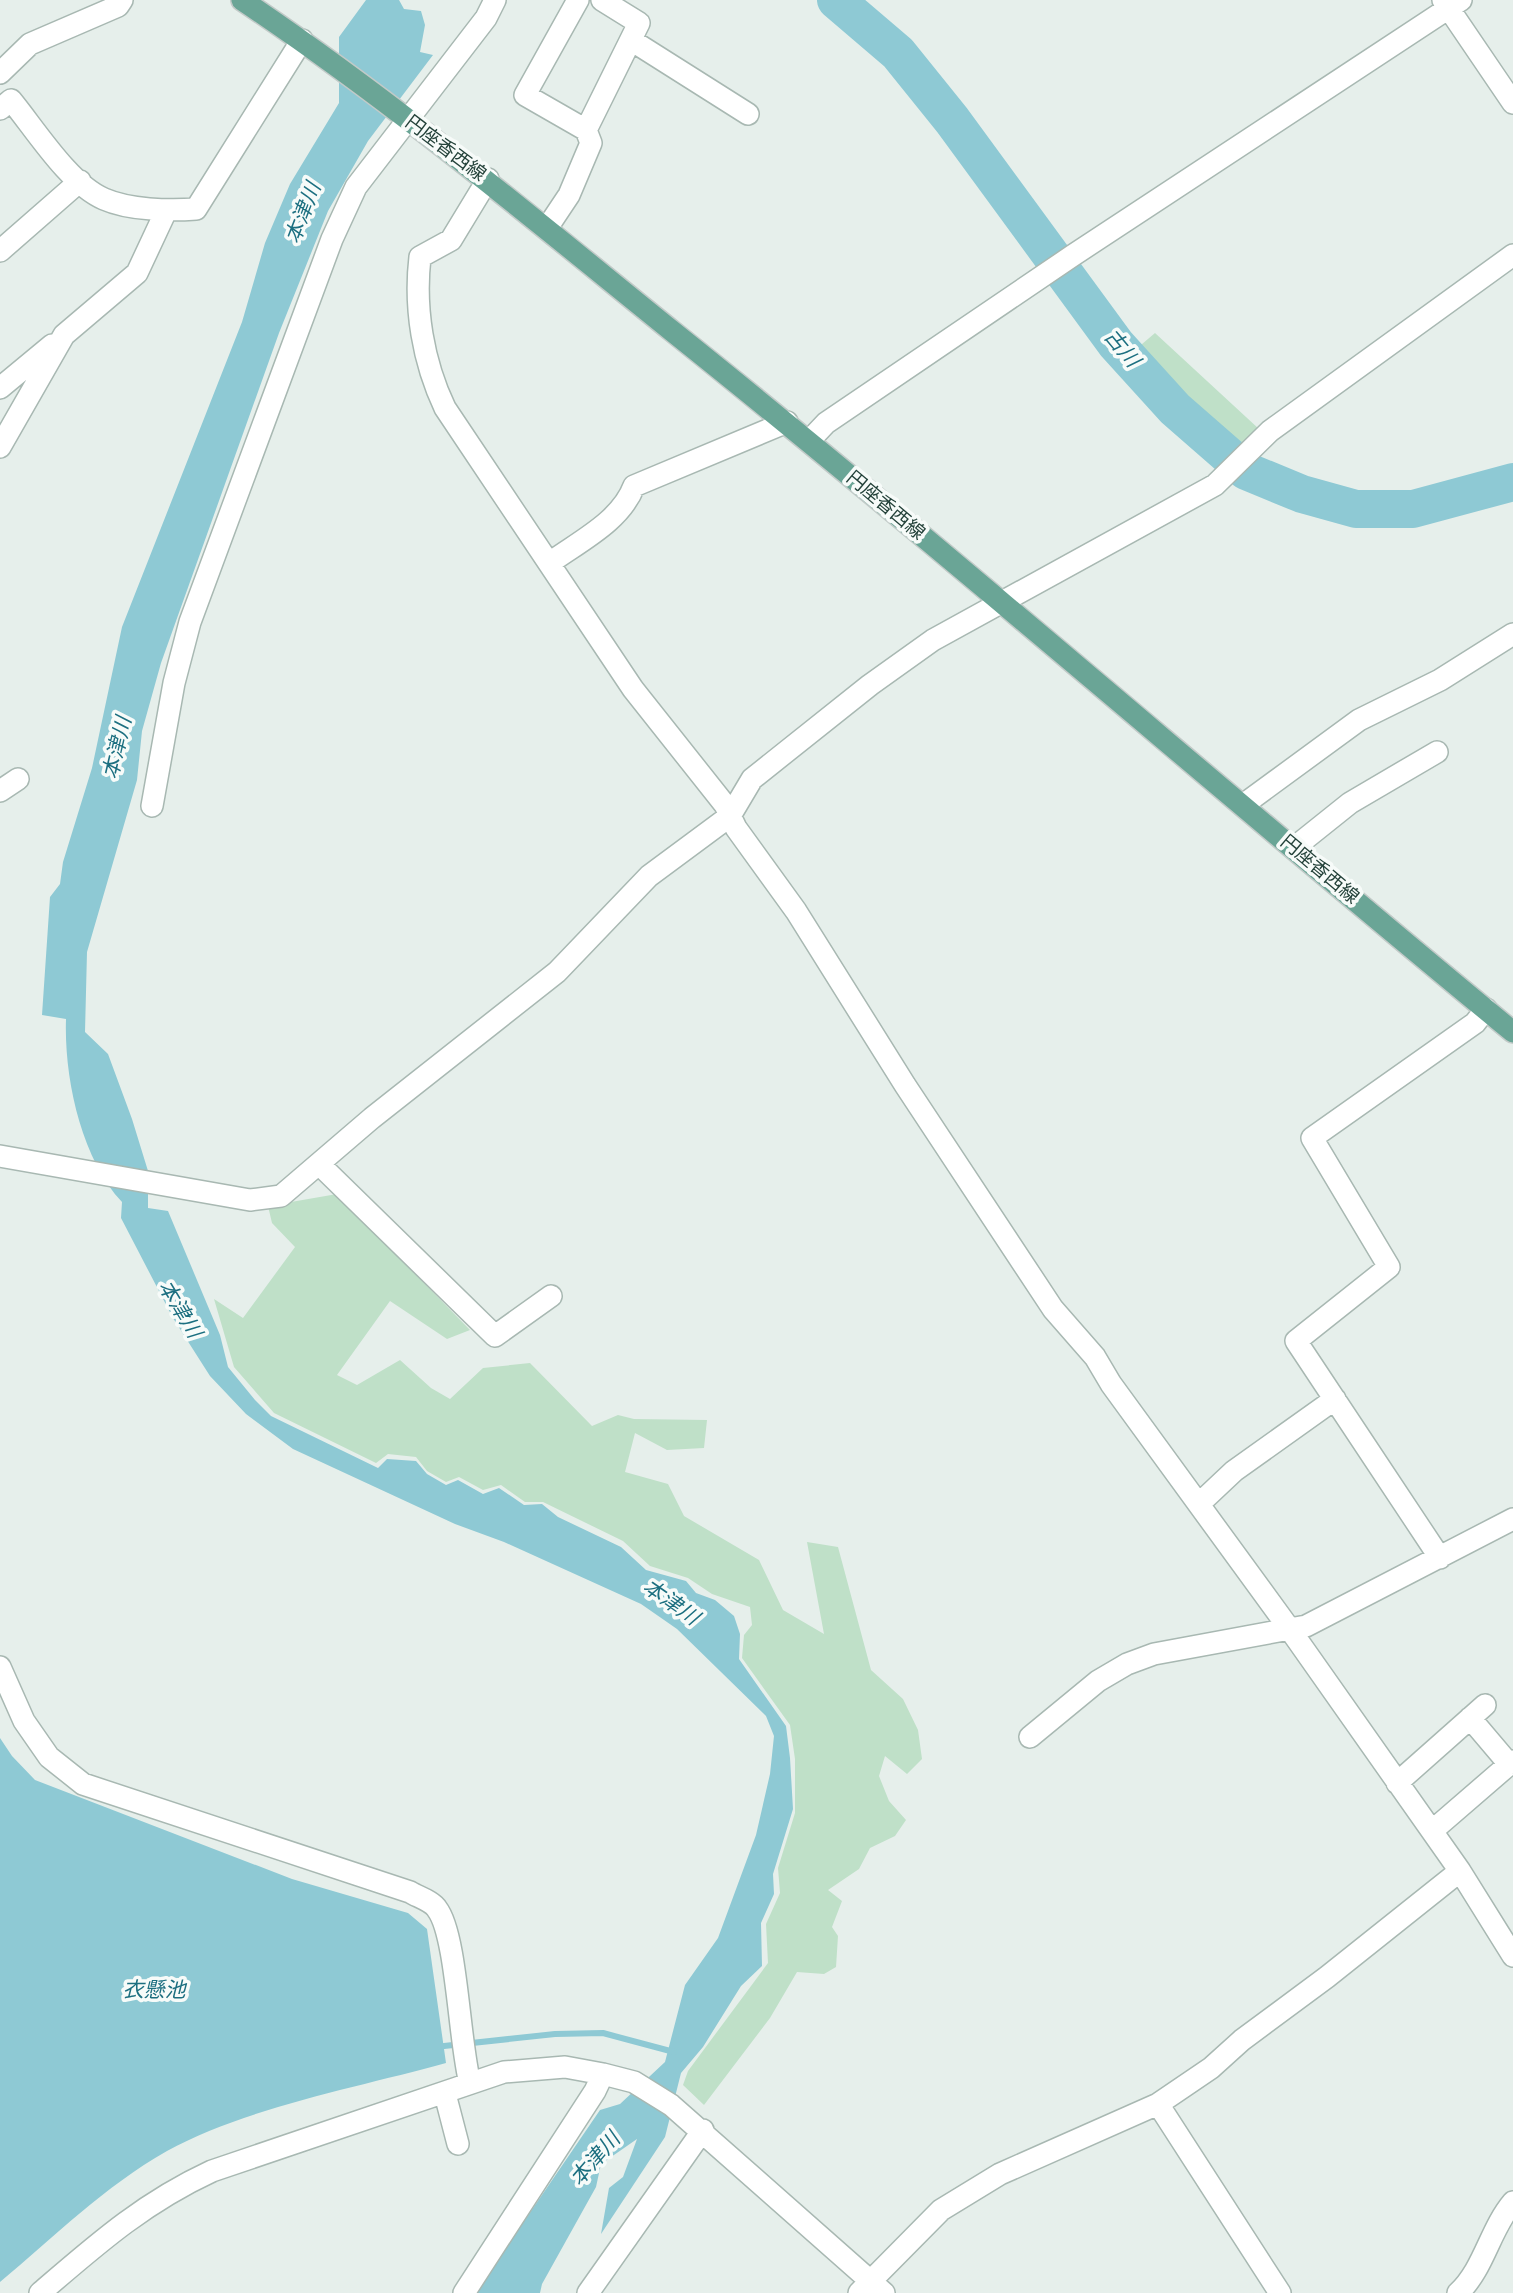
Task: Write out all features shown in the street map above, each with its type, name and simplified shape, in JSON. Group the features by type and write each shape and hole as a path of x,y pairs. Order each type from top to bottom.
{"main road":[{"name":"円座香西線","path":"242,0 302,40 488,179 787,422 1513,1032"}],"street":[{"path":"122,0 118,6 30,44 0,73 6,105 80,181 104,199 166,211 196,209 302,40"},
{"path":"152,806 174,683 190,622 332,239 356,187 406,118 485,18 495,0"},
{"path":"547,228 569,195 591,143 586,130 525,95 578,0"},
{"path":"586,130 639,23 602,0"},
{"path":"809,441 826,424 1072,256 1451,3 1513,103"},
{"path":"631,40 748,114"},
{"path":"488,179 451,240 420,257 417,294 425,354 430,377 445,408 471,451 551,562 633,689 725,805 1053,1309 1095,1357 1111,1384 1291,1630 1460,1871 1513,1956"},
{"path":"0,251 80,181"},
{"path":"0,388 137,273 166,211"},
{"path":"0,1156 250,1200 281,1196 372,1118 557,972 649,876 730,816 752,779 778,756 933,639 1215,485 1270,431 1349,371 1513,255"},
{"path":"0,447 64,335"},
{"path":"551,562 613,517 630,498 634,486 787,422"},
{"path":"1242,805 1359,720 1440,680 1513,634"},
{"path":"1295,848 1350,803 1437,752"},
{"path":"0,791 18,779"},
{"path":"1440,1558 1296,1340 1389,1267 1312,1138 1475,1023 1486,1009"},
{"path":"320,1165 495,1336 551,1296"},
{"path":"1200,1503 1234,1471 1335,1399"},
{"path":"1030,1737 1098,1681 1127,1664 1154,1654 1306,1626 1513,1519"},
{"path":"0,1667 24,1721 49,1757 83,1784 410,1892 436,1907 448,1928 463,2057 470,2082"},
{"path":"1397,1783 1478,1711 1511,1763 1432,1831"},
{"path":"40,2293 126,2220 166,2192 212,2171 326,2130 445,2094 470,2082 504,2072 565,2067 634,2082 671,2105 871,2289 941,2210 1000,2174 1158,2104 1211,2068 1242,2040 1327,1977 1460,1871"},
{"path":"464,2293 606,2075"},
{"path":"445,2094 458,2144"},
{"path":"1158,2104 1280,2293"},
{"path":"588,2293 699,2128"},
{"path":"1458,2293 1468,2283 1497,2220 1513,2202"}],"green space":[{"path":"1155,333 1259,429 1235,451 1147,367 1135,350"},
{"path":"337,1194 470,1330 447,1339 390,1301 337,1375 357,1385 400,1360 431,1388 450,1399 483,1368 530,1363 592,1426 618,1415 634,1419 707,1420 704,1448 667,1450 635,1433 625,1472 668,1484 684,1516 759,1560 783,1610 824,1634 807,1542 838,1547 871,1670 903,1699 918,1730 922,1759 907,1774 885,1756 879,1776 889,1801 906,1820 895,1836 870,1848 859,1869 828,1890 842,1901 832,1927 838,1936 836,1967 824,1974 797,1972 770,2018 704,2105 683,2085 688,2071 768,1963 766,1924 780,1893 778,1868 795,1813 795,1759 790,1725 742,1658 744,1635 752,1625 750,1607 712,1594 688,1578 650,1566 623,1541 543,1502 525,1502 501,1485 483,1490 459,1477 446,1482 427,1471 416,1457 388,1454 376,1463 274,1413 234,1367 214,1299 243,1318 295,1247 272,1223 268,1206"}],"water":[{"name":"本津川","path":"366,0 399,0 404,9 421,11 425,25 420,52 433,55 368,141 328,211 279,333 161,663 142,731 137,780 87,952 85,1032 108,1054 132,1119 148,1171 148,1208 168,1211 220,1335 228,1367 271,1416 378,1468 387,1459 416,1461 427,1474 446,1485 458,1480 483,1494 499,1488 524,1505 542,1504 558,1517 621,1547 646,1570 686,1581 696,1593 715,1600 734,1616 740,1634 739,1659 786,1726 793,1809 773,1874 774,1894 761,1923 762,1966 741,1986 703,2047 681,2073 665,2137 601,2234 609,2188 623,2177 637,2139 601,2164 596,2187 542,2284 540,2293 475,2293 600,2110 620,2104 665,2062 685,1985 718,1938 756,1835 770,1774 774,1736 766,1716 677,1629 641,1604 504,1542 455,1524 293,1449 246,1414 210,1376 173,1318 121,1218 122,1202 96,1163 78,1116 68,1066 66,1019 42,1015 50,897 60,884 63,862 92,768 122,627 242,322 265,243 290,184 339,103 339,37"},
{"name":"衣懸池","path":"0,1738 12,1756 35,1780 292,1879 408,1913 427,1929 446,2063 303,2100 231,2122 167,2151 122,2180 0,2282"}],"waterway":[{"name":"古川","path":"836,0 898,53 952,120 1116,344 1175,409 1246,471 1302,494 1356,509 1413,509 1513,482"},
{"path":"444,2046 555,2034 603,2033 674,2052"}]}
